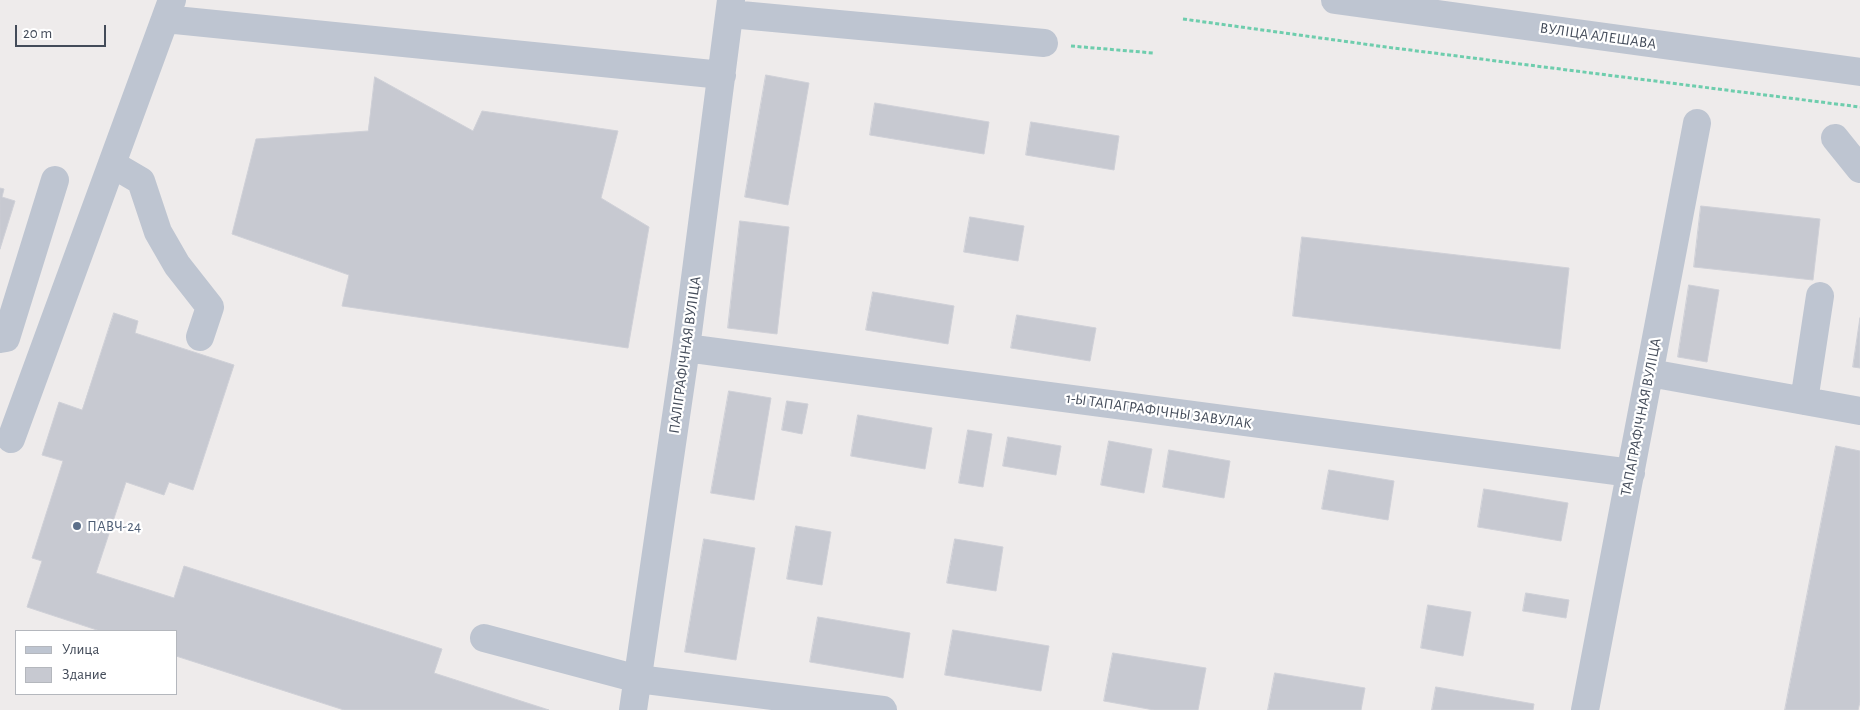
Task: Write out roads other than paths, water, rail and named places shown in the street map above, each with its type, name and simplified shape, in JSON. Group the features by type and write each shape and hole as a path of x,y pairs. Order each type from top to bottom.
{"street":[{"name":"ВУЛІЦА АЛЕШАВА","path":"1335,0 1860,72"},
{"path":"731,7 1044,43"},
{"name":"ПАЛІГРАФІЧНАЯ ВУЛІЦА","path":"633,710 686,348 731,7"},
{"path":"12,439 169,10 722,75"},
{"name":"ТАПАГРАФІЧНАЯ ВУЛІЦА","path":"1585,710 1697,123"},
{"path":"1835,138 1860,169"},
{"path":"112,164 141,181 158,232 177,265 210,307 200,337"},
{"path":"0,339 6,338 55,180"},
{"path":"1804,401 1820,296"},
{"name":"1-Ы ТАПАГРАФІЧНЫ ЗАВУЛАК","path":"686,348 1631,473"},
{"path":"1650,373 1860,411"},
{"path":"484,638 638,679 883,710"}],"place":[{"name":"ПАВЧ-24","path":"77,526"}]}
